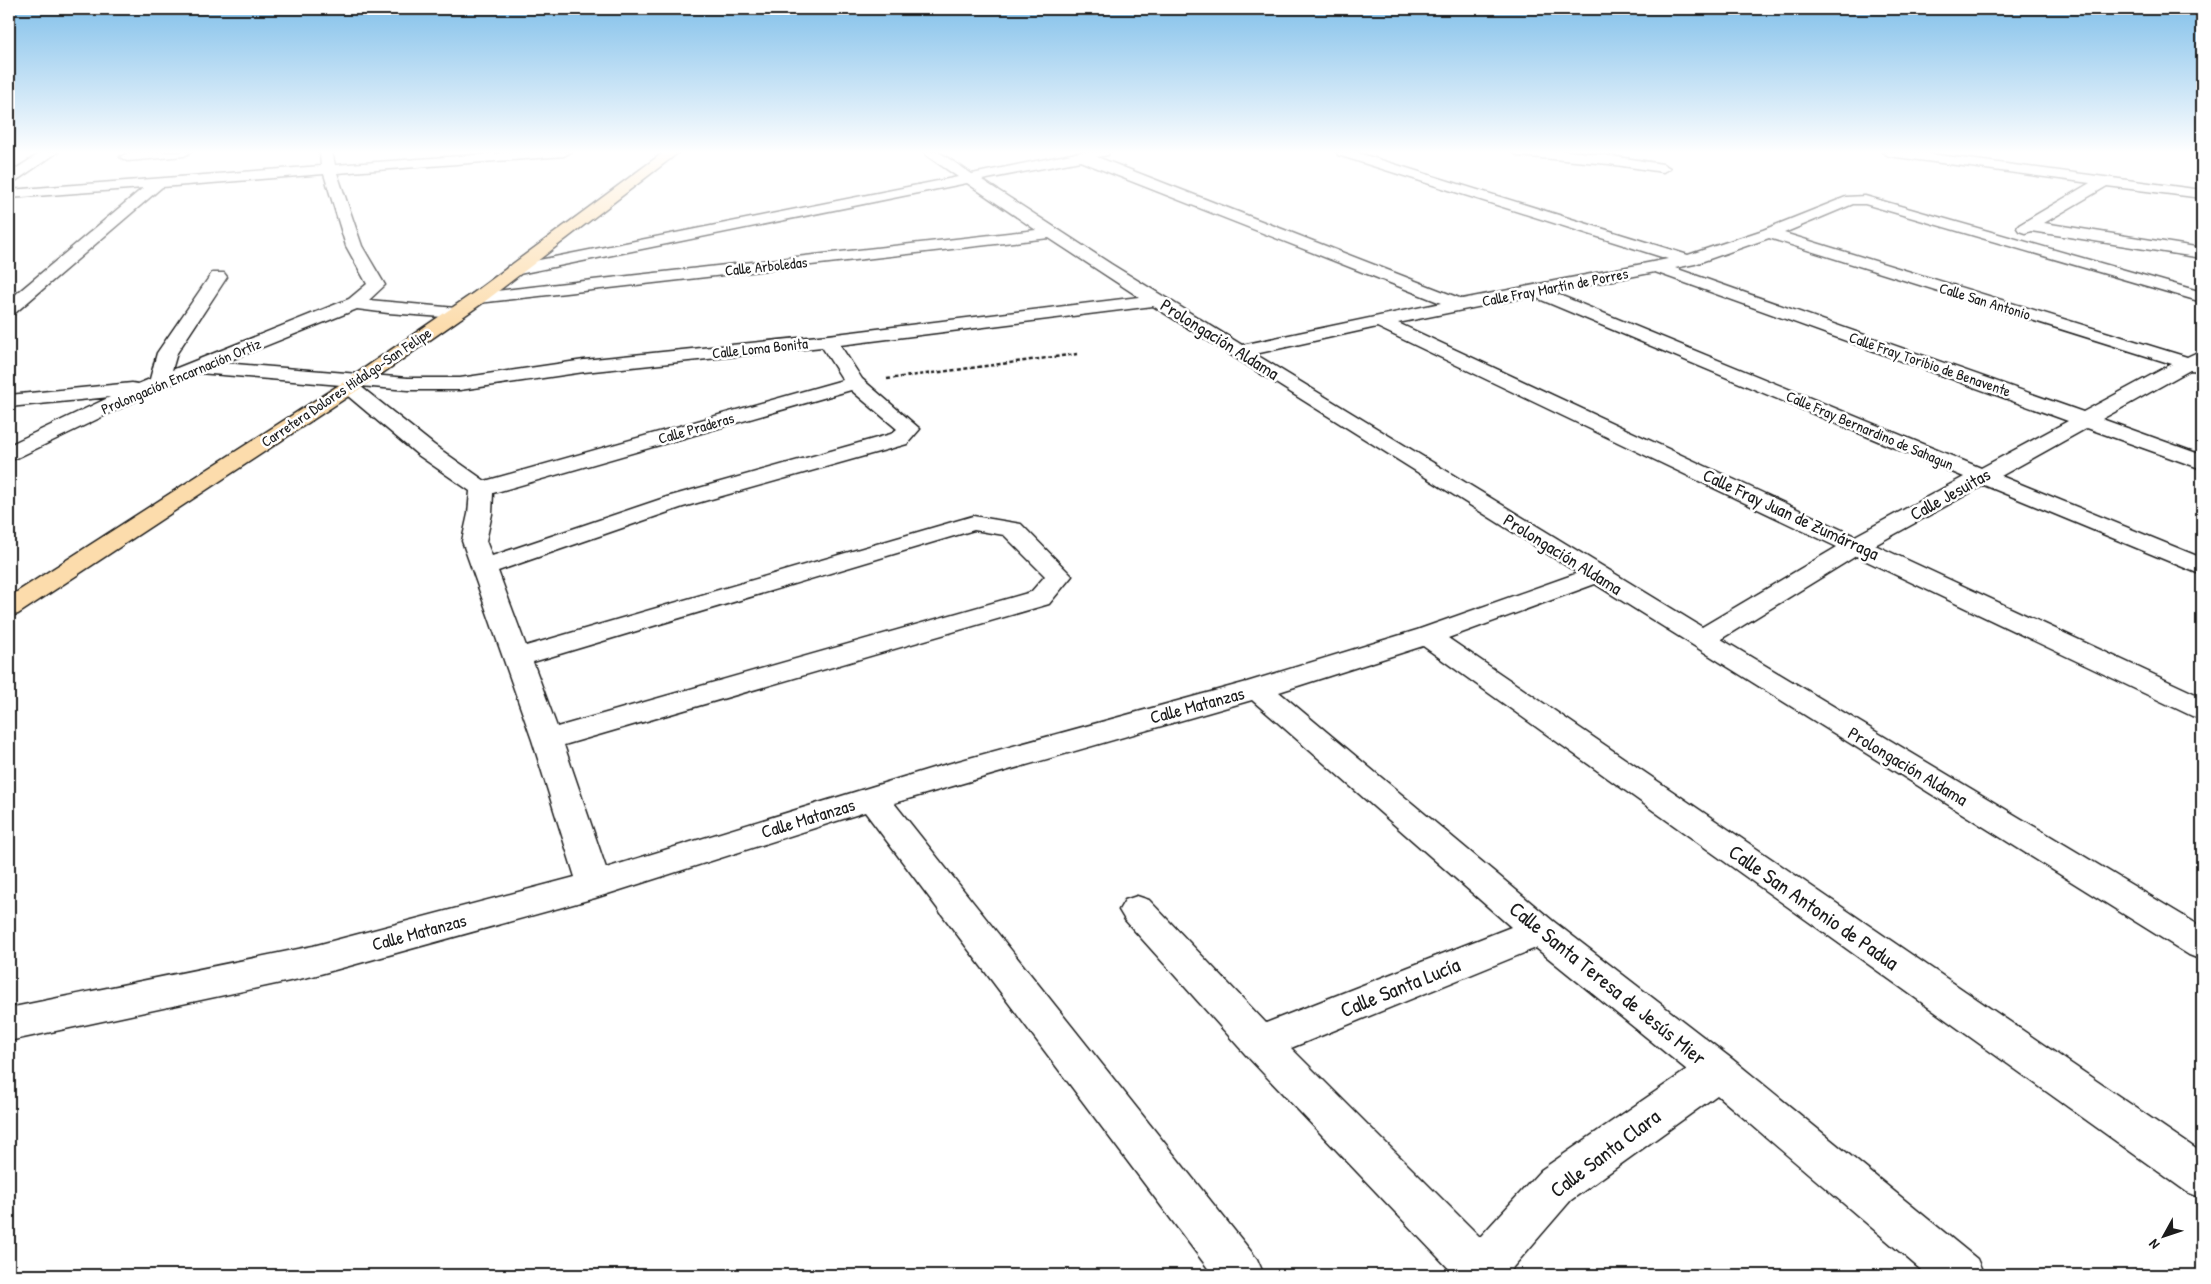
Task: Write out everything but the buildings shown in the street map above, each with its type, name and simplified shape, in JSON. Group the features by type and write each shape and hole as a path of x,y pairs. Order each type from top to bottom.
{"main road":[{"name":"Carretera Dolores Hidalgo-San Felipe","path":"9,608 355,384 478,298 592,212"}],"street":[{"path":"9,309 124,212"},
{"path":"343,212 354,246 376,285 355,303"},
{"path":"514,270 801,212"},
{"name":"Prolongación Aldama","path":"1021,212 1238,352 1597,575 2202,945"},
{"path":"1224,212 1461,305"},
{"path":"1535,212 1689,260"},
{"name":"Calle Fray Martín de Porres","path":"1238,352 1379,321 1537,292 1689,260 1769,233 1821,212"},
{"name":"Calle Fray Martín de Porres","path":"1907,212 2001,239"},
{"path":"2001,239 2031,226 2054,212"},
{"path":"2031,226 2202,253"},
{"name":"Calle Arboledas","path":"478,298 1053,233"},
{"name":"Calle San Antonio","path":"1769,233 2197,362"},
{"path":"2001,239 2202,297"},
{"name":"Calle Fray Toribio de Benavente","path":"1658,267 2202,462"},
{"path":"9,401 155,384 167,352 218,277"},
{"name":"Calle Fray Bernardino de Sahagun","path":"1537,292 2202,568"},
{"name":"Calle Loma Bonita","path":"197,367 355,384 460,384 584,366 828,341 1159,300"},
{"path":"355,303 388,308 456,313"},
{"name":"Prolongación Encarnación Ortiz","path":"9,453 155,384 355,303"},
{"name":"Calle Fray Juan de Zumárraga","path":"1379,321 2202,709"},
{"path":"484,567 675,502 899,439 909,429 855,383 828,341"},
{"name":"Calle Jesuitas","path":"1701,639 1857,545 1982,476 2197,362"},
{"name":"Calle Praderas","path":"482,489 855,383"},
{"path":"355,384 426,450 482,489 480,514 474,541 547,740 595,885"},
{"path":"517,658 973,523 1012,529 1059,576 1040,598 547,740"},
{"name":"Calle Matanzas","path":"9,1026 313,961 595,885 933,779 1257,689 1427,636 1597,575"},
{"name":"Calle San Antonio de Padua","path":"1427,636 2202,1178"},
{"name":"Calle Santa Teresa de Jesús Mier","path":"1257,689 1540,931 1718,1071 1961,1275"},
{"path":"872,798 1241,1275"},
{"path":"1137,910 1260,1043 1484,1272"},
{"name":"Calle Santa Lucía","path":"1260,1043 1540,931"},
{"name":"Calle Santa Clara","path":"1484,1272 1556,1185 1718,1071"}],"path":[{"path":"855,383 1077,354"}]}
